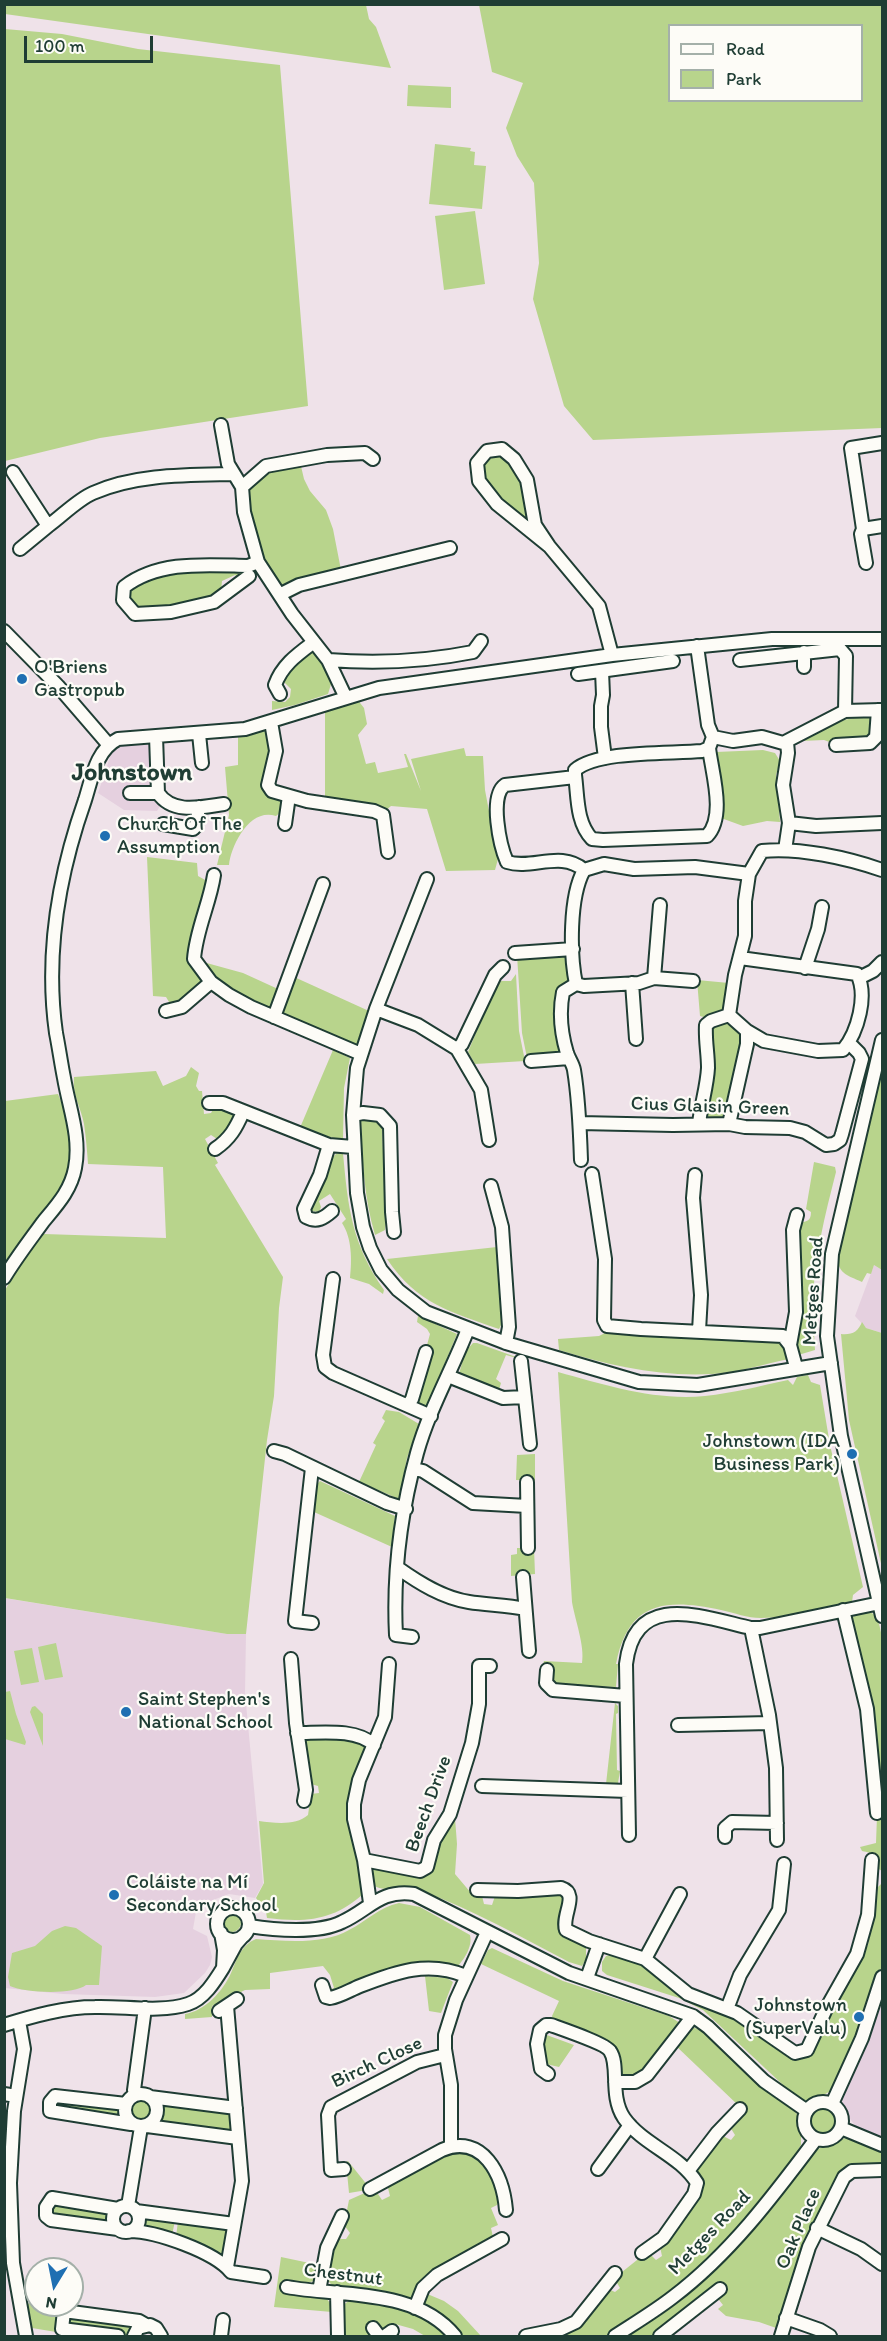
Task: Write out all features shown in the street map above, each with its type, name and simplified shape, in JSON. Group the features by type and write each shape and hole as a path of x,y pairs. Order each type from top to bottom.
{"street":[{"path":"221,425 228,464 242,487 244,512 258,562 292,614 328,660 346,698"},
{"path":"866,563 851,448 882,443"},
{"path":"549,546 497,504 479,481 477,463 487,451 502,449 514,459 527,480 535,525 549,546 599,606 612,655"},
{"path":"242,487 266,466 327,455 365,453 373,459"},
{"path":"13,472 48,526"},
{"path":"20,549 91,494 120,483 168,477 233,474"},
{"path":"863,529 882,526"},
{"path":"281,594 299,585 450,548"},
{"path":"249,576 214,602 171,612 135,614 123,600 124,587 136,578 170,567 248,566 258,562"},
{"path":"4,631 58,686 108,744"},
{"path":"4,1278 27,1243 61,1202 70,1186 75,1168 75,1131 56,1029 53,979 55,933 62,877 71,840 99,758 108,744 118,738 245,729 379,688 612,655 772,639 882,639"},
{"path":"328,660 397,663 447,657 473,652 481,641"},
{"path":"280,694 275,685 279,674 293,657 314,642"},
{"path":"697,646 711,742 716,815 714,828 707,836 592,839 581,824 575,770 582,764 605,758 692,752 711,742 762,737 783,743 846,711 880,710 876,736 870,743 836,745"},
{"path":"740,660 840,649 846,656 846,711"},
{"path":"804,652 804,667"},
{"path":"578,674 673,662"},
{"path":"602,671 601,726 605,758"},
{"path":"271,722 276,751 268,785 272,791 383,815 388,852"},
{"path":"199,734 202,763"},
{"path":"156,736 158,793 171,806 198,807 224,804"},
{"path":"784,850 789,823 783,785 788,753 787,742"},
{"path":"575,777 505,785 500,789 496,798 502,850 507,862 515,865 557,860 571,862 584,870"},
{"path":"130,793 158,793"},
{"path":"285,824 289,796"},
{"path":"163,824 193,829 198,807"},
{"path":"789,823 816,825 882,823"},
{"path":"729,1015 745,936 748,874 762,851 784,850 817,854 882,870"},
{"path":"576,984 573,949 578,880 584,870 604,864 634,869 695,867 748,874"},
{"path":"214,875 195,946 194,958 211,981 250,1007 361,1054"},
{"path":"427,879 361,1054 352,1115 360,1212 370,1248 381,1269 398,1290 419,1308 468,1329 639,1382 698,1385 831,1363"},
{"path":"274,1017 323,884"},
{"path":"654,978 660,905"},
{"path":"805,968 822,907"},
{"path":"515,953 573,949"},
{"path":"729,1015 747,1031 764,1041 836,1052 843,1050 849,1043 861,1002 862,983 857,974 740,958"},
{"path":"859,978 873,971 882,962"},
{"path":"456,1049 462,1044 495,975 503,967"},
{"path":"581,1160 580,1123 574,1068 563,1036 562,992 576,984 584,986 632,983 654,978 693,981"},
{"path":"166,1011 182,1007 211,981"},
{"path":"632,983 636,1039"},
{"path":"376,1010 418,1025 456,1049 481,1090 489,1140"},
{"path":"699,1124 706,1091 708,1065 706,1025 729,1015"},
{"path":"729,1124 743,1062 747,1031"},
{"name":"Metges Road","path":"882,1040 832,1254 827,1336 841,1436 882,1616"},
{"name":"Cius Glaisin Green","path":"580,1123 729,1124 745,1127 790,1128 805,1132 826,1145 834,1144 840,1140 842,1134 862,1059 849,1043"},
{"path":"531,1061 569,1058"},
{"path":"209,1102 222,1103 329,1145 353,1147"},
{"path":"215,1149 227,1141 243,1112"},
{"path":"352,1115 381,1114 390,1126 389,1154 394,1232"},
{"path":"329,1145 320,1175 304,1209 306,1217 314,1220 320,1220 332,1211"},
{"path":"592,1174 605,1259 604,1320 607,1326 783,1336 790,1345 796,1367"},
{"path":"695,1175 693,1198 701,1295 699,1331"},
{"path":"491,1186 502,1227 509,1327 506,1342"},
{"path":"790,1345 796,1312 793,1230 796,1215"},
{"path":"333,1279 323,1355 325,1367 333,1373 431,1416"},
{"path":"412,1636 396,1635 398,1568 406,1509 417,1452 468,1329"},
{"path":"408,1405 412,1399 426,1352"},
{"path":"520,1361 530,1444"},
{"path":"448,1376 502,1398 525,1397"},
{"path":"274,1451 285,1454 387,1503 406,1509"},
{"path":"312,1468 295,1621 312,1623"},
{"path":"414,1468 423,1471 473,1503 527,1506"},
{"path":"527,1482 528,1548"},
{"path":"398,1568 446,1596 469,1602 501,1604 525,1609"},
{"path":"523,1577 529,1651"},
{"path":"629,1835 627,1654 633,1636 646,1623 663,1615 684,1613 751,1629 880,1603"},
{"path":"843,1610 867,1709 877,1813"},
{"path":"751,1629 777,1768 777,1840"},
{"path":"291,1659 297,1733 308,1793"},
{"path":"370,1903 364,1860 354,1819 354,1804 360,1780 385,1717 389,1664"},
{"name":"Beech Drive","path":"364,1860 420,1871 427,1867 434,1840 450,1814 472,1742 478,1704 479,1666 490,1666"},
{"path":"547,1670 546,1683 553,1690 626,1695"},
{"path":"678,1725 770,1723"},
{"path":"297,1733 353,1735 374,1745"},
{"path":"482,1786 628,1791"},
{"path":"725,1837 725,1828 732,1822 777,1823"},
{"path":"484,1894 561,1888 567,1890 571,1901 564,1918 566,1930 645,1959 687,1994 727,2009 756,2025 795,2053 807,2050 826,2009 857,1954 868,1916 872,1860"},
{"path":"727,2009 740,1975 779,1910 784,1864"},
{"path":"221,1933 229,1939 246,1931 323,1928 342,1923 370,1903 390,1894 414,1894 569,1973 693,2016 764,2081 807,2111"},
{"path":"645,1959 680,1894"},
{"path":"4,2025 85,2007 145,2008 181,2006 193,2002 209,1988 223,1968 236,1944 246,1931 244,1912 234,1908 229,1909 218,1918 225,1954 223,1968"},
{"path":"451,2146 451,2085 445,2055 445,2035 447,2023 486,1932"},
{"path":"587,1978 599,1944"},
{"path":"322,1985 326,1997 330,1998 359,1986 417,1968 442,1968 466,1976"},
{"path":"832,2104 862,2038 882,1977"},
{"path":"227,2267 242,2181 228,2005"},
{"path":"136,2095 134,2090 145,2008"},
{"path":"615,2082 635,2082 647,2075 693,2016"},
{"path":"20,2021 24,2049 10,2095 7,2183 13,2263 27,2337"},
{"path":"548,2074 541,2069 537,2044 540,2030 551,2025 607,2048 613,2058 617,2102 630,2125 688,2171 697,2183 697,2188 669,2231 650,2252"},
{"name":"Birch Close","path":"344,2169 331,2170 328,2115 331,2107 417,2062 445,2055"},
{"path":"140,2125 125,2115 126,2104 136,2095 143,2094 150,2097 237,2108"},
{"path":"126,2104 55,2096 51,2102 50,2111 238,2138"},
{"path":"140,2125 155,2119 157,2109 150,2097"},
{"path":"819,2102 832,2104 841,2115 841,2128 832,2138 825,2141 816,2139 808,2134 805,2127 804,2120 807,2111 819,2102"},
{"path":"688,2171 712,2139 740,2109"},
{"path":"124,2230 113,2220 127,2209 140,2125"},
{"path":"598,2169 630,2125"},
{"path":"841,2128 882,2145"},
{"name":"Metges Road","path":"615,2337 674,2296 712,2262 747,2227 816,2139"},
{"path":"370,2189 451,2146 474,2148 487,2157 496,2173 506,2210"},
{"name":"Oak Place","path":"781,2337 802,2265 817,2228 847,2174 864,2169 882,2170"},
{"path":"234,2224 52,2198 46,2207 46,2216 51,2220 139,2231 174,2240 227,2267 231,2272 264,2277"},
{"path":"124,2230 138,2223 127,2209"},
{"path":"319,2290 327,2248 342,2216"},
{"path":"817,2228 861,2249 882,2264"},
{"path":"415,2308 423,2288 437,2275 502,2239"},
{"path":"526,2337 561,2329 576,2322 615,2273"},
{"name":"Chestnut","path":"287,2287 378,2296 415,2308 447,2327 455,2337"},
{"path":"337,2292 338,2337"},
{"path":"660,2337 715,2293 720,2308"},
{"path":"118,2337 62,2328 64,2311 140,2321 153,2326 163,2335"},
{"path":"786,2318 820,2330 830,2337"},
{"path":"221,2337 223,2320"},
{"path":"135,2337 138,2328 146,2325"}],"shaded area":[{"path":"134,743 154,746 164,799 157,811 124,810 98,793 114,745"},
{"path":"874,1265 882,1270 882,1333 866,1328 855,1316"},
{"path":"4,1598 227,1634 246,1634 245,1693 263,1884 255,1898 229,1894 197,1906 193,1929 207,1936 212,1957 205,1973 184,1993 155,1997 63,1994 5,1988"},
{"path":"882,2004 882,2140 857,2128 844,2111 842,2102"}],"green space":[{"path":"5,4 366,5 369,19 376,27 391,68 5,14"},
{"path":"479,5 882,5 882,428 593,440 564,406 533,299 539,263 534,183 517,156 506,128 523,83 492,72"},
{"path":"5,29 62,34 138,49 280,65 308,406 100,438 5,461"},
{"path":"408,85 451,87 451,108 407,106"},
{"path":"435,144 471,148 470,151 475,152 474,165 486,166 482,209 429,204"},
{"path":"475,211 485,284 444,290 435,216"},
{"path":"501,453 509,460 519,476 526,495 532,525 499,500 483,478 483,459"},
{"path":"300,462 310,491 326,510 333,529 341,570 287,585 280,584 272,575 260,552 253,525 248,487 268,470"},
{"path":"183,570 245,571 247,573 240,579 235,575 222,581 221,591 205,602 142,611 131,601 127,593 139,582"},
{"path":"311,651 319,654 332,681 328,694 272,710 272,701 285,702 290,697 291,689 282,680 287,671"},
{"path":"357,699 364,708 367,724 358,735 366,764 375,762 378,773 408,767 404,754 406,754 421,791 411,759 464,748 466,756 483,756 485,790 498,859 495,870 446,871 427,809 391,806 384,812 325,799 325,709"},
{"path":"862,717 872,718 873,736 832,743 824,740 802,741 830,725"},
{"path":"267,728 271,751 265,778 281,802 282,811 276,816 258,817 250,822 238,838 229,865 217,865 229,815 225,767 238,765 238,734"},
{"path":"763,750 775,753 780,761 776,775 780,822 767,821 743,826 721,818 716,752"},
{"path":"147,857 197,863 198,876 207,881 197,933 203,980 188,997 180,1002 169,1002 166,997 153,996"},
{"path":"563,954 568,957 570,979 562,1053 527,1058 522,1033 517,955"},
{"path":"203,962 243,973 278,989 272,1007 265,1009 230,990 215,978"},
{"path":"516,974 519,1031 525,1061 475,1064 468,1052 493,992 501,981 511,981"},
{"path":"292,976 369,1011 359,1042 354,1046 284,1016 280,1010"},
{"path":"697,980 729,983 724,1012 707,1018 700,1016"},
{"path":"725,1023 741,1031 743,1041 724,1119 705,1119 712,1076 710,1028 716,1024"},
{"path":"333,1050 350,1058 344,1088 343,1140 299,1130"},
{"path":"191,1067 199,1073 196,1086 199,1091 202,1091 204,1114 211,1113 215,1106 233,1114 235,1118 222,1138 217,1139 211,1135 205,1139 218,1163 215,1165 283,1277 274,1396 267,1440 246,1634 227,1634 5,1598 4,1292 24,1257 44,1234 166,1238 163,1167 88,1164 84,1124 75,1095 74,1077 156,1071 163,1086 186,1076"},
{"path":"882,1067 882,1270 874,1265 871,1274 867,1273 862,1282 844,1273 838,1262"},
{"path":"58,1094 69,1131 68,1170 57,1196 33,1223 5,1264 5,1101"},
{"path":"361,1120 377,1122 382,1128 386,1222 385,1230 375,1235 368,1207 363,1164"},
{"path":"337,1153 343,1153 347,1191 358,1241 384,1290 383,1294 369,1284 350,1278 348,1235 342,1223 346,1219 330,1194 319,1201 321,1207 319,1212 311,1211 333,1157"},
{"path":"814,1162 835,1167 836,1172 815,1269 813,1302 815,1350 795,1356 797,1237 800,1223 808,1220 811,1215 811,1212 806,1209"},
{"path":"497,1247 502,1323 499,1329 450,1311 423,1296 410,1287 387,1259"},
{"path":"418,1316 457,1334 428,1404 424,1407 417,1404 427,1363 433,1349 427,1345 430,1334 417,1322"},
{"path":"862,1322 866,1328 882,1333 882,1568 849,1420 841,1334 854,1332"},
{"path":"607,1332 778,1340 786,1348 789,1359 731,1372 673,1374 634,1369 559,1350 558,1339 599,1336"},
{"path":"473,1343 530,1362 506,1355 496,1379 501,1383 499,1390 459,1374 465,1352"},
{"path":"558,1372 630,1391 686,1397 726,1393 788,1380 793,1385 797,1377 808,1375 811,1382 820,1385 830,1445 863,1587 853,1595 852,1602 772,1618 746,1616 701,1606 667,1605 652,1609 640,1616 630,1627 622,1643 616,1664 618,1664 616,1687 559,1685 554,1682 554,1668 542,1668 544,1661 582,1663 583,1656 572,1602"},
{"path":"386,1410 399,1412 419,1424 407,1458 399,1499 359,1482 376,1445 373,1443 385,1421 382,1418"},
{"path":"535,1454 535,1481 516,1480 517,1455"},
{"path":"320,1481 395,1516 392,1547 314,1512 317,1484"},
{"path":"517,1548 534,1548 535,1574 511,1576 511,1555 517,1554"},
{"path":"863,1611 875,1616 882,1637 882,1806 851,1618"},
{"path":"56,1643 63,1677 45,1680 38,1647"},
{"path":"32,1648 39,1682 21,1685 14,1651"},
{"path":"10,1691 25,1745 5,1739 5,1692"},
{"path":"615,1703 618,1706 616,1714 617,1770 620,1771 618,1783 606,1784"},
{"path":"35,1706 43,1714 43,1746 30,1712"},
{"path":"303,1738 352,1738 367,1747 359,1770 358,1854 364,1893 342,1909 320,1918 295,1920 267,1918 266,1912 256,1898 264,1883 259,1821 291,1822 308,1815 311,1794 319,1793 318,1786 311,1784"},
{"path":"877,1816 882,1816 882,1871 877,1868 873,1856 862,1851 860,1847 876,1843"},
{"path":"455,1818 457,1844 455,1874 471,1893 482,1896 484,1904 492,1905 495,1896 559,1893 566,1897 561,1915 586,1945 586,1959 582,1966 569,1962 441,1898 416,1889 384,1889 373,1885 370,1872 377,1868 420,1876 427,1875 436,1842"},
{"path":"882,1883 882,1965 871,2002 835,2088 819,2098 807,2101 798,2099 703,2010 679,1998 607,1975 602,1971 602,1962 606,1956 616,1954 639,1963 799,2057 868,1945 875,1910 876,1889"},
{"path":"399,1903 420,1907 470,1935 469,1949 456,1968 433,1962 410,1965 330,1993 329,1990 334,1988 330,1975 323,1966 270,1973 270,1989 245,1990 212,2006 212,2017 185,2019 185,2014 200,2009 218,1993 228,1980 240,1953 256,1939 304,1941 328,1938 339,1935 379,1911"},
{"path":"232,1914 238,1917 241,1923 238,1929 232,1932 226,1929 223,1923 226,1917"},
{"path":"65,1926 76,1928 102,1946 99,1985 86,1985 61,1992 27,1990 10,1986 8,1977 12,1953 35,1946 52,1931"},
{"path":"492,1948 563,1981 669,2016 680,2023 640,2076 622,2078 618,2073 617,2057 553,2021 552,2016 559,2001 481,1964 488,1950"},
{"path":"425,1976 447,1978 453,1982 441,2013 429,2011"},
{"path":"693,2027 706,2033 789,2105 797,2114 801,2129 801,2145 776,2184 740,2228 691,2275 651,2307 609,2336 548,2336 608,2289 615,2292 620,2288 617,2276 642,2256 650,2254 656,2260 662,2256 660,2247 678,2230 703,2187 697,2170 698,2164 719,2137 723,2136 731,2140 735,2135 730,2127 740,2107 676,2046 688,2029"},
{"path":"544,2034 574,2045 559,2067 546,2064 542,2052"},
{"path":"141,2098 150,2102 154,2111 150,2120 141,2124 132,2120 128,2111 132,2102"},
{"path":"158,2101 231,2112 233,2130 230,2133 156,2124 160,2113"},
{"path":"58,2102 121,2109 122,2120 56,2108"},
{"path":"823,2109 828,2110 834,2116 834,2126 828,2132 823,2133 818,2132 812,2126 811,2121 812,2116 818,2110"},
{"path":"846,2138 882,2150 882,2166 848,2168 779,2329 759,2322 726,2316 718,2309 723,2305 719,2300 720,2295 677,2318 652,2336 627,2336 655,2317 814,2151"},
{"path":"455,2149 481,2156 492,2173 499,2201 491,2208 498,2225 491,2228 493,2237 408,2299 333,2286 327,2280 331,2251 337,2239 346,2239 350,2233 344,2225 349,2200 367,2192 378,2194 382,2200 390,2196 388,2188 390,2184"},
{"path":"348,2161 368,2186 367,2190 349,2193 346,2162"},
{"path":"57,2204 112,2212 110,2223 55,2218 52,2210"},
{"path":"142,2215 175,2221 172,2235 138,2229"},
{"path":"178,2221 229,2228 225,2259 176,2237"},
{"path":"281,2257 319,2265 314,2281 303,2284 326,2298 332,2312 274,2307"},
{"path":"425,2293 444,2301 458,2311 481,2336 463,2336 453,2326 424,2306"},
{"path":"351,2299 391,2306 416,2314 439,2327 449,2336 425,2336 413,2329 395,2324 381,2329 372,2336 343,2336 342,2306"},
{"path":"29,2317 58,2317 56,2332 32,2328"},
{"path":"69,2317 134,2325 132,2336 69,2327 66,2319"}],"place":[{"name":"O'Briens Gastropub","path":"22,679"},
{"name":"Church Of The Assumption","path":"105,836"},
{"name":"Johnstown (IDA Business Park)","path":"852,1454"},
{"name":"Saint Stephen's National School","path":"126,1712"},
{"name":"Coláiste na Mí Secondary School","path":"114,1895"},
{"name":"Johnstown (SuperValu)","path":"859,2017"}],"district":[{"name":"Johnstown","path":"132,773"}]}
